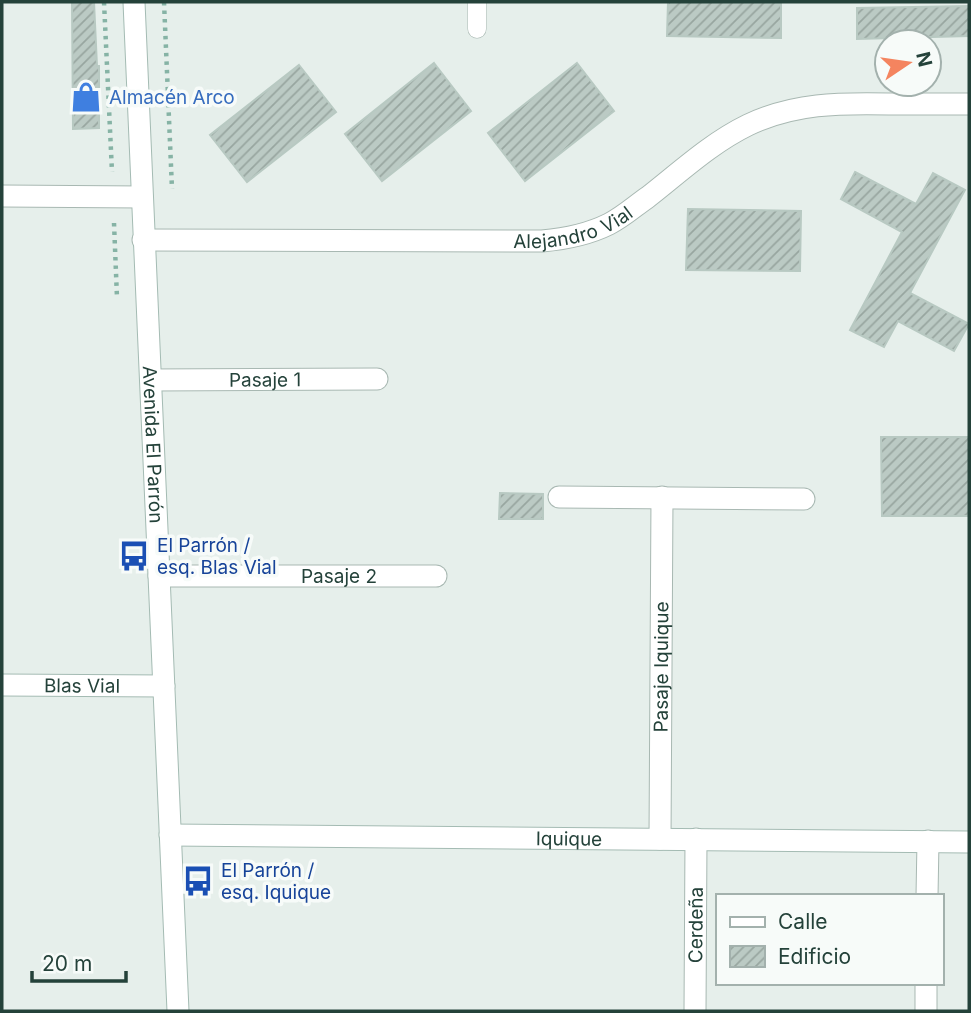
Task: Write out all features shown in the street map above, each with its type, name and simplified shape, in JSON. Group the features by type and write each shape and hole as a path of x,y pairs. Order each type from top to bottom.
{"street":[{"name":"Avenida El Parrón","path":"134,2 178,1011"},
{"name":"Alejandro Vial","path":"144,240 566,239 609,224 724,138 775,114 820,104 969,104"},
{"path":"2,196 142,197"},
{"name":"Pasaje 1","path":"151,380 377,379"},
{"path":"559,497 804,499"},
{"name":"Pasaje Iquique","path":"660,839 662,497"},
{"name":"Pasaje 2","path":"159,576 436,576"},
{"name":"Blas Vial","path":"2,685 164,686"},
{"name":"Iquique","path":"170,835 969,842"},
{"name":"Cerdeña","path":"695,1011 696,839"},
{"path":"927,894 928,841"},
{"path":"926,985 926,1011"}],"lane":[{"path":"477,2 477,29"}],"building":[{"path":"72,2 94,2 99,66 99,128 73,129"},
{"path":"668,2 781,2 781,38 667,36"},
{"path":"969,6 969,36 943,37 943,28 873,28 873,39 857,39 857,8"},
{"path":"434,63 471,111 382,181 345,134"},
{"path":"577,63 614,111 525,181 488,133"},
{"path":"299,65 336,112 247,182 210,135"},
{"path":"855,172 916,204 933,173 965,190 910,293 969,324 954,351 898,321 884,347 850,330 902,232 841,199"},
{"path":"688,209 801,211 800,271 686,270"},
{"path":"881,437 969,437 969,516 882,516"},
{"path":"500,493 543,494 543,519 499,519"}],"place":[{"name":"Almacén Arco","path":"86,97"},
{"name":"El Parrón / esq. Blas Vial","path":"134,556"},
{"name":"El Parrón / esq. Iquique","path":"198,881"}]}
